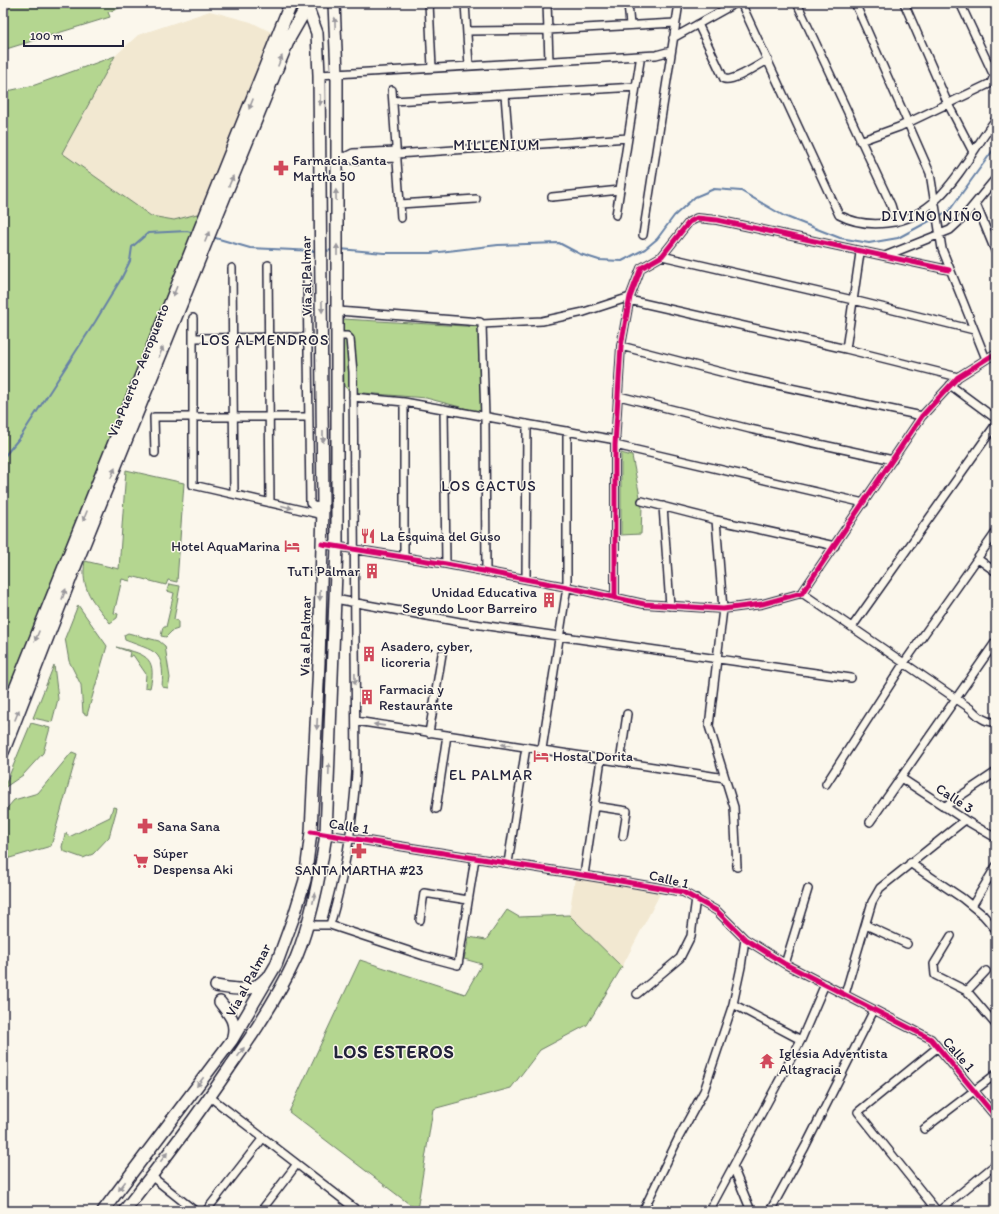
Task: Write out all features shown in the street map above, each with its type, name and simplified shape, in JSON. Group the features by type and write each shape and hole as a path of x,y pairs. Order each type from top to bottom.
{"main road":[{"name":"Via Puerto - Aeropuerto","path":"211,216 291,3"},
{"name":"Vía al Palmar","path":"124,1211 210,1097 260,1024 280,990 296,956 307,925 318,881 326,834 337,546 337,74 334,3"},
{"name":"Via Puerto - Aeropuerto","path":"3,720 194,256 289,38 307,4"},
{"name":"Vía al Palmar","path":"103,1211 232,1040 276,965 305,880 311,832 319,670 323,511 319,75 317,33 307,4"},
{"name":"Via Puerto - Aeropuerto","path":"3,751 194,256"},
{"path":"216,986 243,990 252,989 261,984 276,965"},
{"path":"220,1002 234,1024 232,1040"}],"street":[{"path":"429,3 432,68"},
{"path":"465,3 469,66"},
{"path":"547,3 549,61"},
{"path":"628,3 630,26"},
{"path":"643,235 679,3"},
{"path":"673,38 736,3"},
{"path":"741,3 839,215 851,221 874,225 896,222 914,215 935,201 951,184 996,119"},
{"path":"797,3 891,205 896,222"},
{"path":"855,3 930,173 939,232 949,270 986,359"},
{"path":"904,3 948,104 973,152"},
{"path":"860,141 907,123 995,82 994,76 960,3"},
{"path":"467,31 548,30 675,23"},
{"path":"698,24 724,78 727,80 745,73 768,60"},
{"path":"319,75 656,55 671,51"},
{"path":"616,215 640,61"},
{"path":"393,101 636,87"},
{"path":"392,90 401,218"},
{"path":"505,95 509,147"},
{"path":"336,157 347,156 353,153 396,154 628,138"},
{"path":"885,256 939,232 950,230 976,204 996,178"},
{"path":"552,197 620,190"},
{"path":"400,204 476,199"},
{"path":"976,204 996,253"},
{"path":"615,598 615,442 621,346 630,298 641,268 662,256 690,222 696,218 717,220 860,253 885,256 949,270"},
{"path":"846,349 860,253"},
{"path":"662,256 853,300 974,330"},
{"path":"268,265 270,503"},
{"path":"232,268 234,494"},
{"path":"306,275 310,503 323,511"},
{"path":"338,311 480,322 482,324 542,321 584,312 630,298 958,377"},
{"path":"193,318 193,485 270,503 323,511"},
{"path":"482,324 485,416 486,572"},
{"path":"330,925 341,887 354,809 356,721 352,344 347,336 338,336"},
{"path":"193,338 308,337"},
{"path":"621,346 744,378 922,416"},
{"path":"322,544 446,564 567,587 644,604 723,609 762,604 802,593 922,416 958,377 996,353"},
{"path":"950,385 996,419"},
{"path":"619,396 750,429 892,460"},
{"path":"353,397 404,402 567,431 864,503"},
{"path":"404,402 404,557"},
{"path":"444,409 446,564"},
{"path":"155,453 154,416 309,416"},
{"path":"526,580 527,424"},
{"path":"852,627 996,424"},
{"path":"542,750 567,587 567,431"},
{"path":"642,501 716,520 835,546"},
{"path":"663,506 670,606"},
{"path":"716,520 723,609 709,726 734,807 737,867"},
{"path":"826,784 904,663 996,532"},
{"path":"978,559 996,572"},
{"path":"802,593 956,699 981,718 991,722 996,722"},
{"path":"335,599 460,622 560,635 851,678"},
{"path":"870,822 996,641"},
{"path":"429,732 442,654"},
{"path":"620,762 627,714"},
{"path":"356,721 725,778"},
{"path":"436,809 447,735"},
{"path":"508,863 526,747"},
{"path":"584,875 601,759"},
{"path":"944,807 996,772"},
{"name":"Calle 3","path":"902,778 944,807 996,838"},
{"path":"594,806 627,811 623,836"},
{"path":"845,994 872,902 880,888 965,820"},
{"name":"Calle 1","path":"311,832 683,892 717,911 745,939 785,964 931,1039 996,1117"},
{"path":"307,925 330,925 424,956 458,965 475,858"},
{"path":"910,863 950,889 972,906 996,930"},
{"path":"972,906 996,866"},
{"path":"785,964 808,889"},
{"path":"420,920 424,893 468,900"},
{"path":"637,994 680,958 691,936 696,898"},
{"path":"866,925 907,944"},
{"path":"951,936 934,964 933,971 935,975 968,991 996,1025"},
{"path":"643,1211 679,1137 704,1091 733,1004 745,939"},
{"path":"968,991 986,971"},
{"path":"709,1211 801,1040 825,984"},
{"path":"733,1004 801,1040"},
{"path":"770,1211 805,1147 874,1010"},
{"path":"938,1047 858,1112 938,1211 996,1164"},
{"path":"924,1129 996,1074"},
{"path":"210,1097 358,1211"},
{"path":"206,1211 263,1138"},
{"path":"260,1211 297,1164"},
{"path":"733,1167 751,1211"},
{"path":"151,1176 195,1211"}],"shaded area":[{"path":"210,11 251,22 273,33 198,217 197,214 174,220 151,216 62,153 115,56 138,35"},
{"path":"575,878 661,892 622,967 569,915"}],"green space":[{"path":"3,3 134,3 108,12 110,17 3,50"},
{"path":"115,56 62,153 151,216 174,220 197,214 198,217 3,708 3,92 35,85"},
{"path":"343,319 481,327 479,366 483,384 483,413 426,398 351,392 344,386"},
{"path":"621,453 632,456 642,507 641,534 621,535"},
{"path":"126,470 184,483 177,582 168,580 166,585 131,576 130,581 122,579 114,613 118,614 117,618 110,623 93,601 86,588 84,580 85,561 119,569"},
{"path":"169,584 180,586 174,619 178,621 178,629 172,631 166,637 161,636 163,627 166,627 174,593 167,591"},
{"path":"78,605 107,646 87,715 83,713 81,685 69,661 65,638"},
{"path":"128,633 159,641 165,646 170,678 168,688 162,687 163,675 160,659 151,650 125,640 124,635"},
{"path":"116,647 141,654 150,662 152,677 150,688 145,687 146,674 133,655 129,657 130,652"},
{"path":"54,665 58,699 52,722 33,718"},
{"path":"31,723 50,728 43,753 23,775 4,788"},
{"path":"72,752 77,754 51,846 3,860 3,813 14,800 38,793"},
{"path":"113,807 117,808 109,837 93,854 83,858 63,851 62,847 66,833 69,837 110,817"},
{"path":"507,910 519,917 569,915 622,967 587,1025 540,1050 511,1088 433,1109 417,1210 289,1112 360,960 465,994 482,964 464,959 469,937 486,940"},
{"path":"3,1015 7,1074 3,1105"}],"waterway":[{"path":"939,216 949,211 996,146"},
{"path":"340,249 384,253 431,253 498,245 559,243 580,254 599,260 622,261 645,249 657,239 674,216 695,197 714,189 741,191 784,216 840,238 869,243 898,238 935,218"},
{"path":"3,458 21,436 95,322 130,261 132,247 148,233 187,231 194,233"},
{"path":"212,237 250,248 316,251"},
{"path":"324,251 334,250"}],"cycle path":[{"path":"615,598 615,445 621,346 630,297 641,268 662,256 689,222 697,218 717,220 949,270"},
{"path":"322,544 446,564 567,587 644,604 723,609 762,604 802,593 922,416 958,377 996,353"},
{"path":"311,832 683,892 717,911 745,939 785,964 931,1039 996,1117"}],"place":[{"name":"Farmacia Santa Martha 50","path":"281,168"},
{"name":"La Esquina del Guso","path":"368,536"},
{"name":"Hotel AquaMarina","path":"292,546"},
{"name":"TuTi Palmar","path":"372,571"},
{"name":"Unidad Educativa Segundo Loor Barreiro","path":"549,600"},
{"name":"Asadero, cyber, licoreria","path":"369,654"},
{"name":"Farmacia y Restaurante","path":"367,697"},
{"name":"Hostal Dorita","path":"541,756"},
{"name":"Sana Sana","path":"145,826"},
{"name":"SANTA MARTHA #23","path":"359,851"},
{"name":"Súper Despensa Aki","path":"141,861"},
{"name":"Iglesia Adventista Altagracia","path":"767,1061"}],"district":[{"name":"MILLENIUM","path":"497,145"},
{"name":"DIVINO NIÑO","path":"932,216"},
{"name":"LOS ALMENDROS","path":"265,340"},
{"name":"LOS CACTUS","path":"489,486"},
{"name":"EL PALMAR","path":"491,775"},
{"name":"LOS ESTEROS","path":"394,1052"}]}
